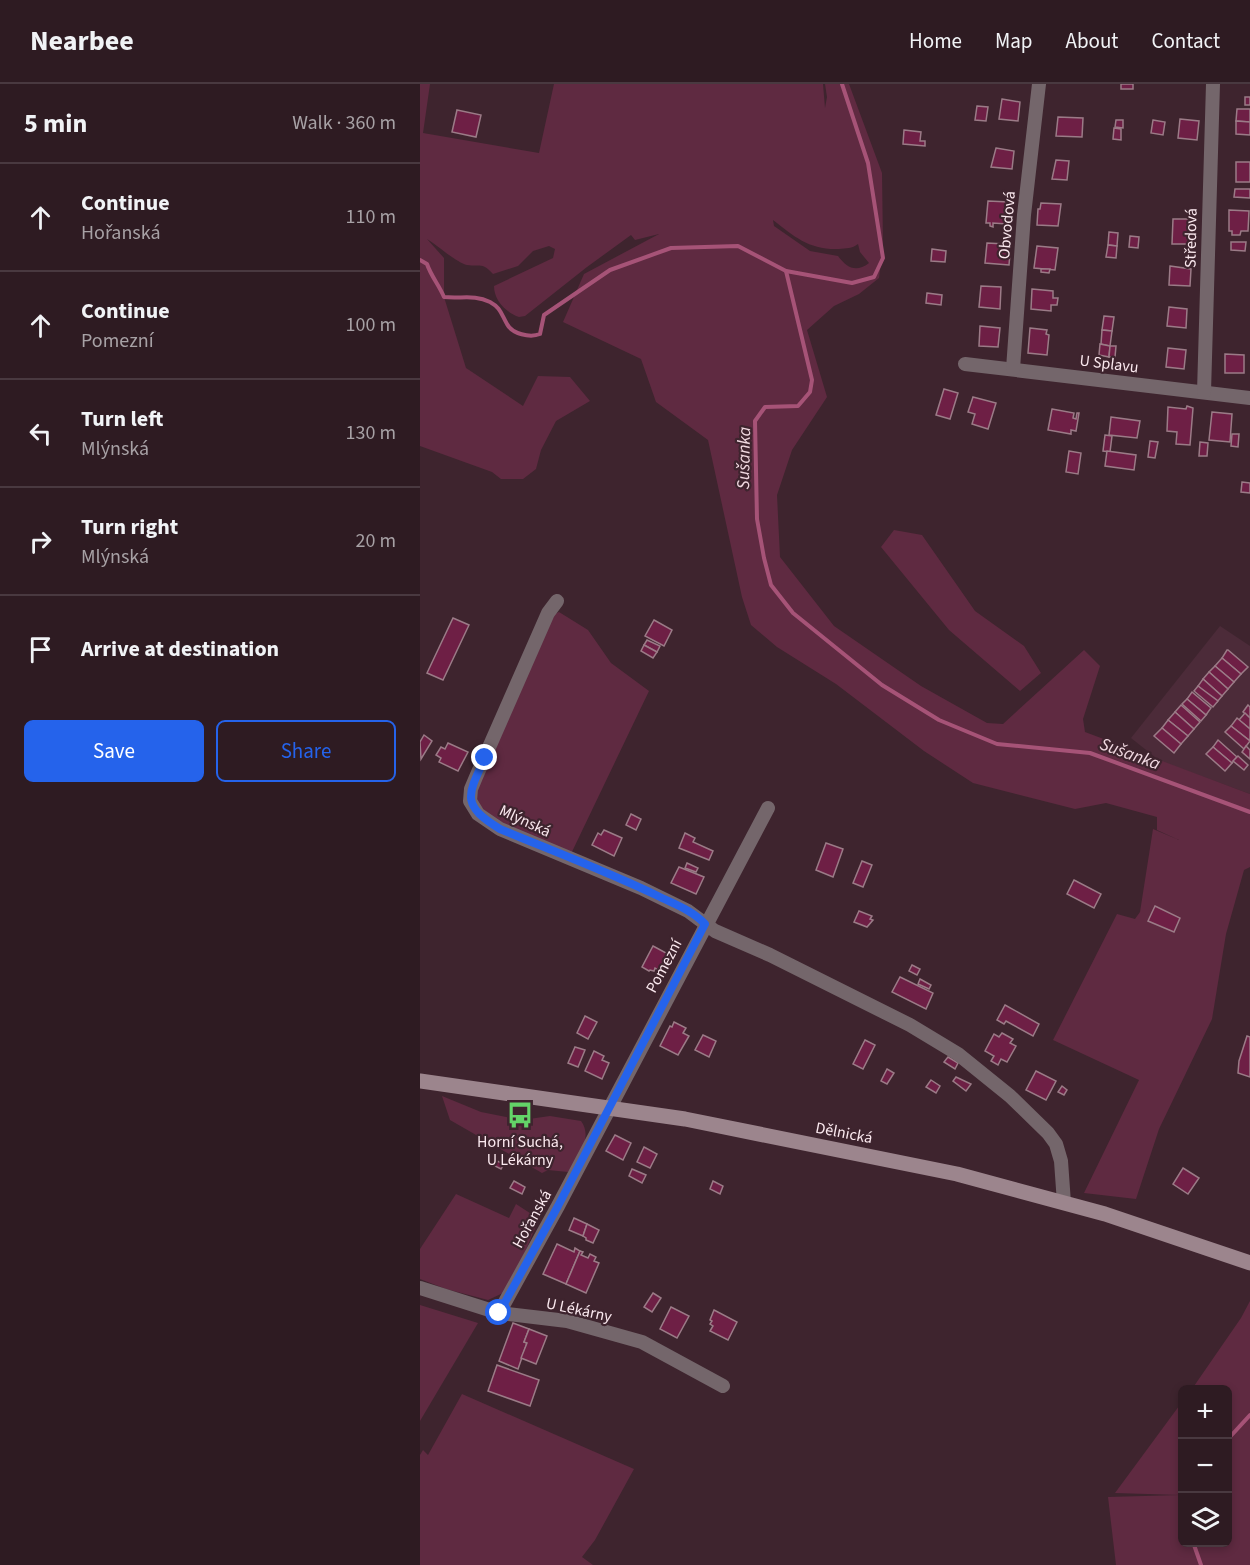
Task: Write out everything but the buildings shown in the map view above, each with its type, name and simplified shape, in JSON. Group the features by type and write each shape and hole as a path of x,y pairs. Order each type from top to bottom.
{"main road":[{"name":"Dělnická","path":"420,1081 685,1119 946,1171 1105,1214 1250,1263"}],"street":[{"name":"Obvodová","path":"1013,369 1024,215 1040,84"},
{"name":"Středová","path":"1204,392 1213,84"},
{"name":"U Splavu","path":"965,364 1250,398"},
{"name":"Mlýnská","path":"556,601 548,613 476,777 471,789 470,801 478,814 500,829 640,888 688,911 705,924"},
{"name":"Pomezní","path":"608,1108 768,808"},
{"path":"705,924 910,1025 967,1062 1010,1096 1048,1132 1056,1144 1061,1161 1064,1203"},
{"name":"Hořanská","path":"499,1313 558,1206 608,1108"},
{"name":"U Lékárny","path":"420,1288 499,1313 567,1321 642,1342 723,1386"}],"shaded area":[{"path":"420,84 430,84 423,133 539,153 554,84 823,84 825,108 827,97 825,84 849,84 882,173 883,246 879,278 859,294 834,306 807,330 827,397 792,450 777,495 780,557 834,626 921,686 987,723 1003,724 1084,650 1100,666 1083,719 1085,732 1250,794 1250,867 1244,870 1226,934 1212,1019 1159,1129 1136,1199 1084,1193 1139,1080 1053,1040 1117,914 1135,919 1140,912 1153,829 1179,840 1157,830 1157,817 1106,803 1075,809 973,783 924,751 836,684 777,647 751,625 742,597 708,440 656,402 641,359 563,322 584,274 659,234 635,240 631,235 525,316 519,317 501,305 494,286 553,258 555,249 549,246 533,251 518,266 493,274 484,266 463,264 427,239 444,258 444,297 466,368 523,406 538,376 570,377 590,401 556,421 541,450 536,469 523,479 501,479 492,472 420,446","holes":["773,220 811,245 839,249 851,248 858,244 860,252 869,263 860,268 852,268 838,256 810,251 774,226"]},
{"path":"894,530 922,535 975,611 1024,646 1041,673 1020,691 949,630 881,547"},
{"path":"559,612 588,630 611,663 649,691 569,858 486,820 471,789 546,618"},
{"path":"1220,626 1250,646 1250,794 1160,761 1131,738"},
{"path":"442,1096 481,1112 522,1120 550,1116 581,1121 586,1134 583,1148 568,1172 548,1170 542,1173 450,1120"},
{"path":"456,1194 509,1218 516,1204 539,1219 520,1264 503,1293 488,1300 446,1289 420,1279 420,1249"},
{"path":"1250,1301 1250,1565 1116,1565 1108,1497 1178,1495 1178,1547 1232,1547 1232,1385 1195,1385 1241,1318"},
{"path":"420,1305 478,1323 420,1421"},
{"path":"462,1394 634,1469 595,1540 582,1557 593,1565 420,1565 420,1455 423,1450 428,1455"},
{"path":"1178,1407 1178,1495 1115,1493"}],"waterway":[{"path":"786,271 852,283 874,277 883,258 868,163 842,84"},
{"name":"Sušanka","path":"420,260 427,264 444,297 473,297 490,302 499,309 509,327 531,336 540,334 544,315 610,270 671,248 738,246 786,271 812,380 810,392 798,406 765,407 755,421 757,519 771,585 793,613 882,685 939,720 997,744 1090,753 1250,812"},
{"name":"Sušanka","path":"1232,1435 1250,1415"},
{"name":"Sušanka","path":"1195,1547 1201,1565"}],"place":[{"name":"Horní Suchá, U Lékárny","path":"520,1115"}],"route":[{"path":"485,758 471,789 470,801 478,814 500,829 640,888 688,911 705,924 558,1206 499,1313"}]}
